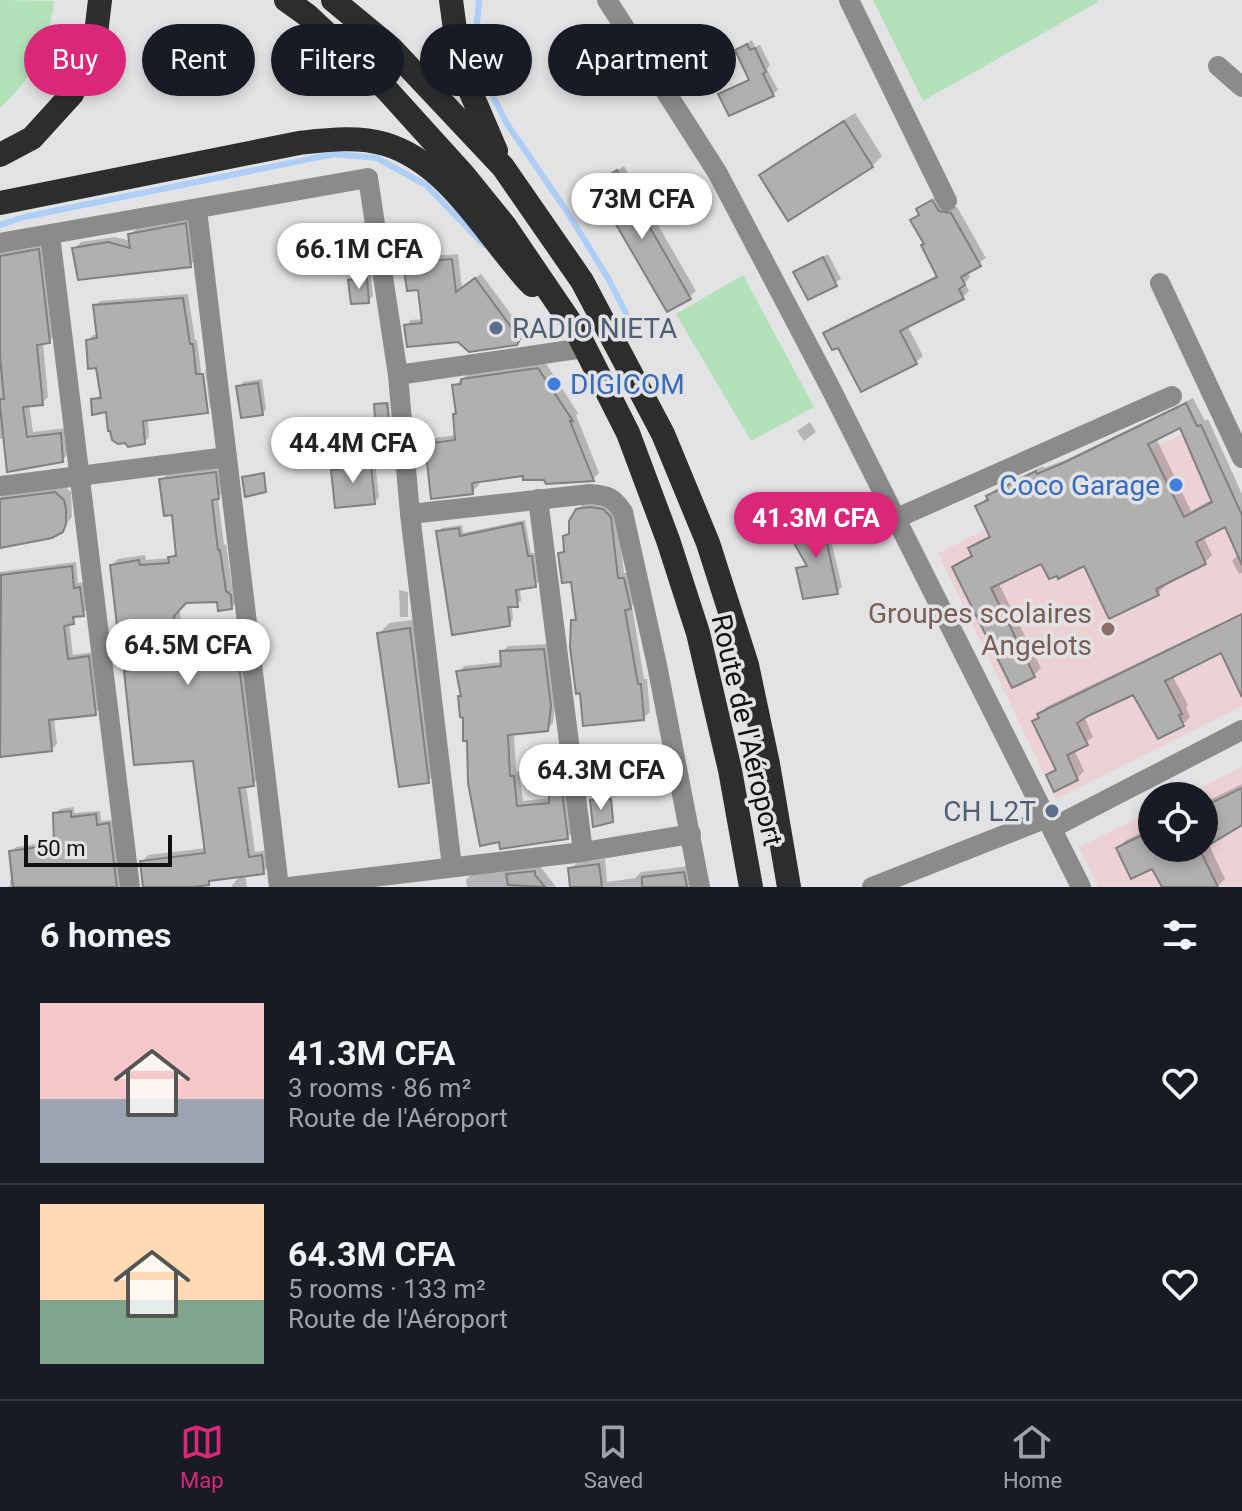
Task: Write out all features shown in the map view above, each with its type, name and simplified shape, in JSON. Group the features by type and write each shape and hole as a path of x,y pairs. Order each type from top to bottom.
{"highway":[{"path":"0,155 32,138 72,94 95,42 100,0"},
{"name":"Route de l'Aéroport","path":"286,0 307,15 386,89 463,174 505,226 580,340 628,433 668,540 698,633 730,770 751,887"},
{"name":"Route de l'Aéroport","path":"333,0 391,48 503,167 582,281 663,434 708,543 747,665 789,887"},
{"path":"451,0 460,67 503,167"},
{"path":"0,203 299,143 346,139 385,144 421,161 459,197 508,261 580,340"}],"street":[{"path":"607,0 717,172 897,518 1081,887"},
{"path":"849,0 947,201"},
{"path":"1218,66 1242,87"},
{"path":"0,243 368,178 398,375 410,514 452,867"},
{"path":"197,210 279,887"},
{"path":"50,235 130,887"},
{"path":"1160,283 1242,458"},
{"path":"398,375 580,340"},
{"path":"897,518 1172,396"},
{"path":"0,486 227,457"},
{"path":"410,514 590,494 607,495 616,501 623,512 657,665 700,887"},
{"path":"538,499 583,852"},
{"path":"872,887 901,882 1049,823 1242,730"},
{"path":"289,887 357,883 691,834"}],"shaded area":[{"name":"Groupes scolaires Angelots","path":"1197,427 1242,512 1242,706 1056,799 938,553"},
{"path":"1242,767 1242,887 1099,887 1079,847 1138,818 1138,862 1218,862 1218,782 1211,782"}],"green space":[{"path":"0,0 54,1 50,24 24,24 24,82 0,108"},
{"path":"873,0 1097,0 1098,2 923,101"},
{"path":"743,275 814,407 751,441 676,314"}],"building":[{"path":"747,44 750,50 755,48 774,96 729,116 719,96 736,96 736,86 749,80 736,50"},
{"path":"844,121 873,167 788,221 759,175"},
{"path":"617,170 691,299 667,312 593,185"},
{"path":"932,200 939,211 951,213 981,266 961,277 965,285 959,289 964,299 900,331 917,364 861,392 838,348 832,350 823,333 937,277 910,220 919,215 916,209"},
{"path":"186,223 191,267 78,280 72,248 108,242 130,248 128,234"},
{"path":"39,249 50,343 37,345 43,405 23,407 27,437 61,433 63,462 7,472 0,406 0,399 4,399 0,356 0,256"},
{"path":"823,257 837,286 808,300 793,272"},
{"path":"452,259 456,292 475,278 520,339 517,345 469,352 458,342 407,347 404,325 422,323 418,290 407,291 403,263"},
{"path":"367,278 369,303 351,304 348,280"},
{"path":"183,298 196,374 203,374 208,413 143,421 145,444 128,447 125,443 118,444 108,431 106,412 92,415 91,399 101,398 96,368 88,369 86,340 97,338 93,305"},
{"path":"538,368 573,421 570,421 594,481 546,484 544,480 523,480 523,476 472,483 473,494 431,499 425,444 455,440 453,414 456,414 452,385 461,384 461,379"},
{"path":"258,383 263,415 241,418 236,386"},
{"path":"387,403 390,431 376,433 374,404"},
{"path":"1186,403 1197,426 1201,425 1242,515 1242,565 1225,527 1196,542 1206,564 1156,589 1159,595 1109,619 1084,566 1058,579 1057,576 1049,579 1041,564 991,588 1035,677 1012,688 952,567 972,556 968,548 990,537 975,506 988,500 986,496 1036,471 1037,474","holes":["1180,428 1212,502 1184,517 1148,444"]},
{"path":"353,460 362,466 371,465 375,504 335,508 331,470 340,469 346,461"},
{"path":"216,472 219,499 212,500 218,550 232,609 218,611 217,602 186,603 174,616 179,651 230,644 231,658 238,657 254,786 239,788 249,857 262,855 264,874 209,881 209,885 194,887 143,887 140,861 205,853 193,761 134,765 124,671 131,670 127,633 118,634 110,565 139,560 140,565 169,563 168,557 176,556 172,515 164,516 159,479"},
{"path":"264,473 266,492 245,497 242,477"},
{"path":"55,492 64,500 66,509 63,532 52,538 0,548 0,499"},
{"path":"576,509 603,509 611,517 618,578 624,578 631,609 625,610 638,684 641,684 644,720 583,726 570,647 571,620 576,620 571,582 562,583 558,553 564,552 563,536 569,534 569,521"},
{"path":"825,516 837,537 827,543 838,594 803,599 796,568 807,566 790,536"},
{"path":"522,523 528,556 532,556 536,587 516,590 518,607 508,607 510,626 452,635 436,531 459,528 460,536"},
{"path":"72,566 74,588 80,587 84,616 73,617 74,624 64,626 68,659 89,656 96,715 49,720 52,751 0,757 1,575"},
{"path":"1242,614 1242,697 1221,653 1165,681 1182,714 1179,715 1184,726 1158,739 1133,695 1088,716 1077,723 1088,745 1067,755 1078,780 1054,792 1046,775 1056,770 1032,721 1039,718 1037,714"},
{"path":"410,628 429,783 399,787 377,633"},
{"path":"544,649 551,706 548,731 508,735 510,776 514,776 517,806 549,803 549,791 562,791 568,839 500,849 499,842 480,846 468,783 467,741 463,741 463,718 460,717 458,696 461,696 456,671 501,666 500,651"},
{"path":"1242,788 1242,825 1218,840 1218,800"},
{"path":"611,799 613,822 593,827 590,800"},
{"path":"71,811 71,817 96,814 97,825 109,823 117,887 13,887 9,851 54,845 53,813"},
{"path":"1138,837 1138,862 1206,862 1218,887 1162,887 1152,869 1131,879 1116,848"},
{"path":"599,864 602,887 570,887 568,868"},
{"path":"535,871 545,887 508,885 506,874"},
{"path":"684,872 687,887 642,887 642,877"}],"waterway":[{"path":"479,0 474,59 507,124 608,278 639,339"},
{"path":"0,225 24,217 334,154 377,158 426,185 484,245"}],"place":[{"name":"RADIO NIETA","path":"496,328"},
{"name":"DIGICOM","path":"554,384"},
{"name":"Coco Garage","path":"1176,485"},
{"name":"Groupes scolaires Angelots","path":"1108,629"},
{"name":"CH L2T","path":"1052,811"}]}
